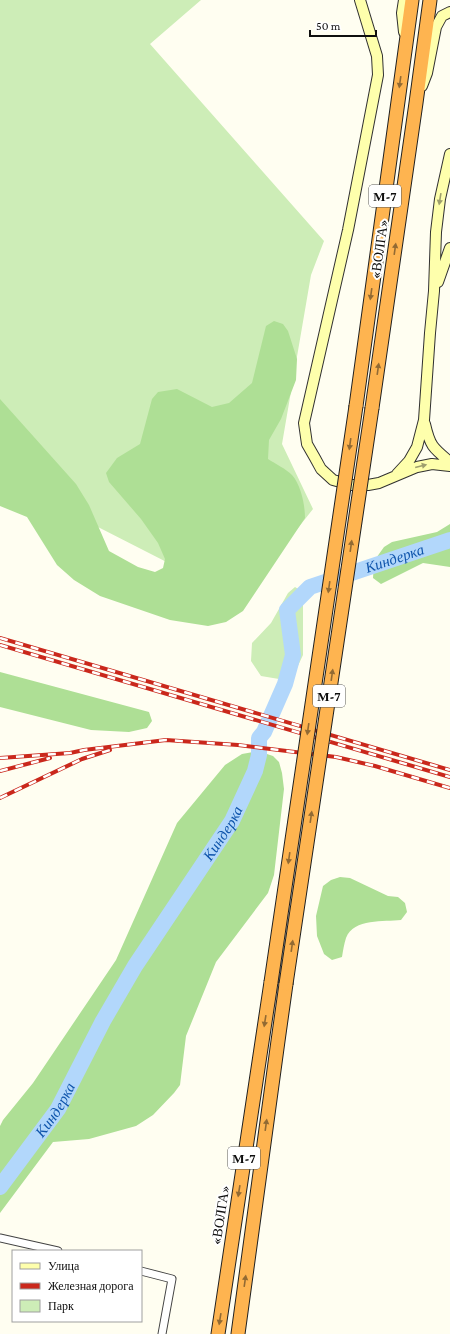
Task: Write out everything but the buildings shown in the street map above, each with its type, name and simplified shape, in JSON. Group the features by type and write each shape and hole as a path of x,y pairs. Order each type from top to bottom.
{"highway":[{"name":"«ВОЛГА»","path":"218,1334 356,406 412,0"},
{"name":"«ВОЛГА»","path":"238,1334 286,984 372,408 430,0"}],"street":[{"path":"404,0 402,13 406,43"},
{"path":"361,2 377,56 378,75 348,230 304,423 307,444 321,469 333,480 351,485 368,485 394,477 417,467 432,464 450,466"},
{"path":"416,103 427,73 436,27 442,16 450,12"},
{"path":"394,477 409,461 417,447 424,420 434,291 436,232 440,199 450,154"},
{"path":"434,291 450,248"},
{"path":"424,420 429,440 439,454 450,462"},
{"path":"0,1238 54,1250"},
{"path":"142,1271 172,1279 162,1334"}],"green space":[{"path":"0,0 201,0 150,44 324,241 311,275 282,444 313,509 241,600 0,477"},
{"path":"274,321 283,324 288,331 297,359 296,380 281,419 269,440 268,459 287,471 295,479 302,495 305,518 243,611 226,622 208,626 170,620 100,596 74,580 57,565 27,517 0,506 0,399 76,484 89,505 109,551 138,567 155,572 163,568 165,559 158,543 141,519 109,482 106,473 117,458 140,444 152,399 158,392 177,389 212,407 229,403 252,383 266,326"},
{"path":"450,524 450,567 423,563 381,584 373,578 374,561 384,547 392,542 437,532"},
{"path":"295,587 303,592 303,655 295,672 279,679 261,676 251,661 252,643 271,623 288,593"},
{"path":"0,672 149,712 152,721 147,728 129,732 91,730 0,707"},
{"path":"258,751 273,756 279,762 282,773 284,789 274,875 268,893 216,962 186,1036 180,1085 153,1115 136,1126 89,1139 53,1142 0,1213 0,1126 3,1120 33,1083 116,960 177,823 225,765 242,754"},
{"path":"340,877 350,878 388,896 398,897 405,903 407,912 401,920 370,922 356,927 346,938 342,957 332,960 324,954 317,936 316,916 323,886 331,880"}],"waterway":[{"name":"Киндерка","path":"0,1187 58,1109 103,1021 135,966 232,821 255,771 259,755 259,738 264,732 285,684 293,655 287,610 310,587 450,540"}],"railway":[{"path":"0,638 450,770"},
{"path":"0,645 450,777"},
{"path":"0,758 70,753 166,740 238,745 336,757 375,766 450,788"},
{"path":"0,798 82,759 110,750"},
{"path":"0,771 50,758"}]}
